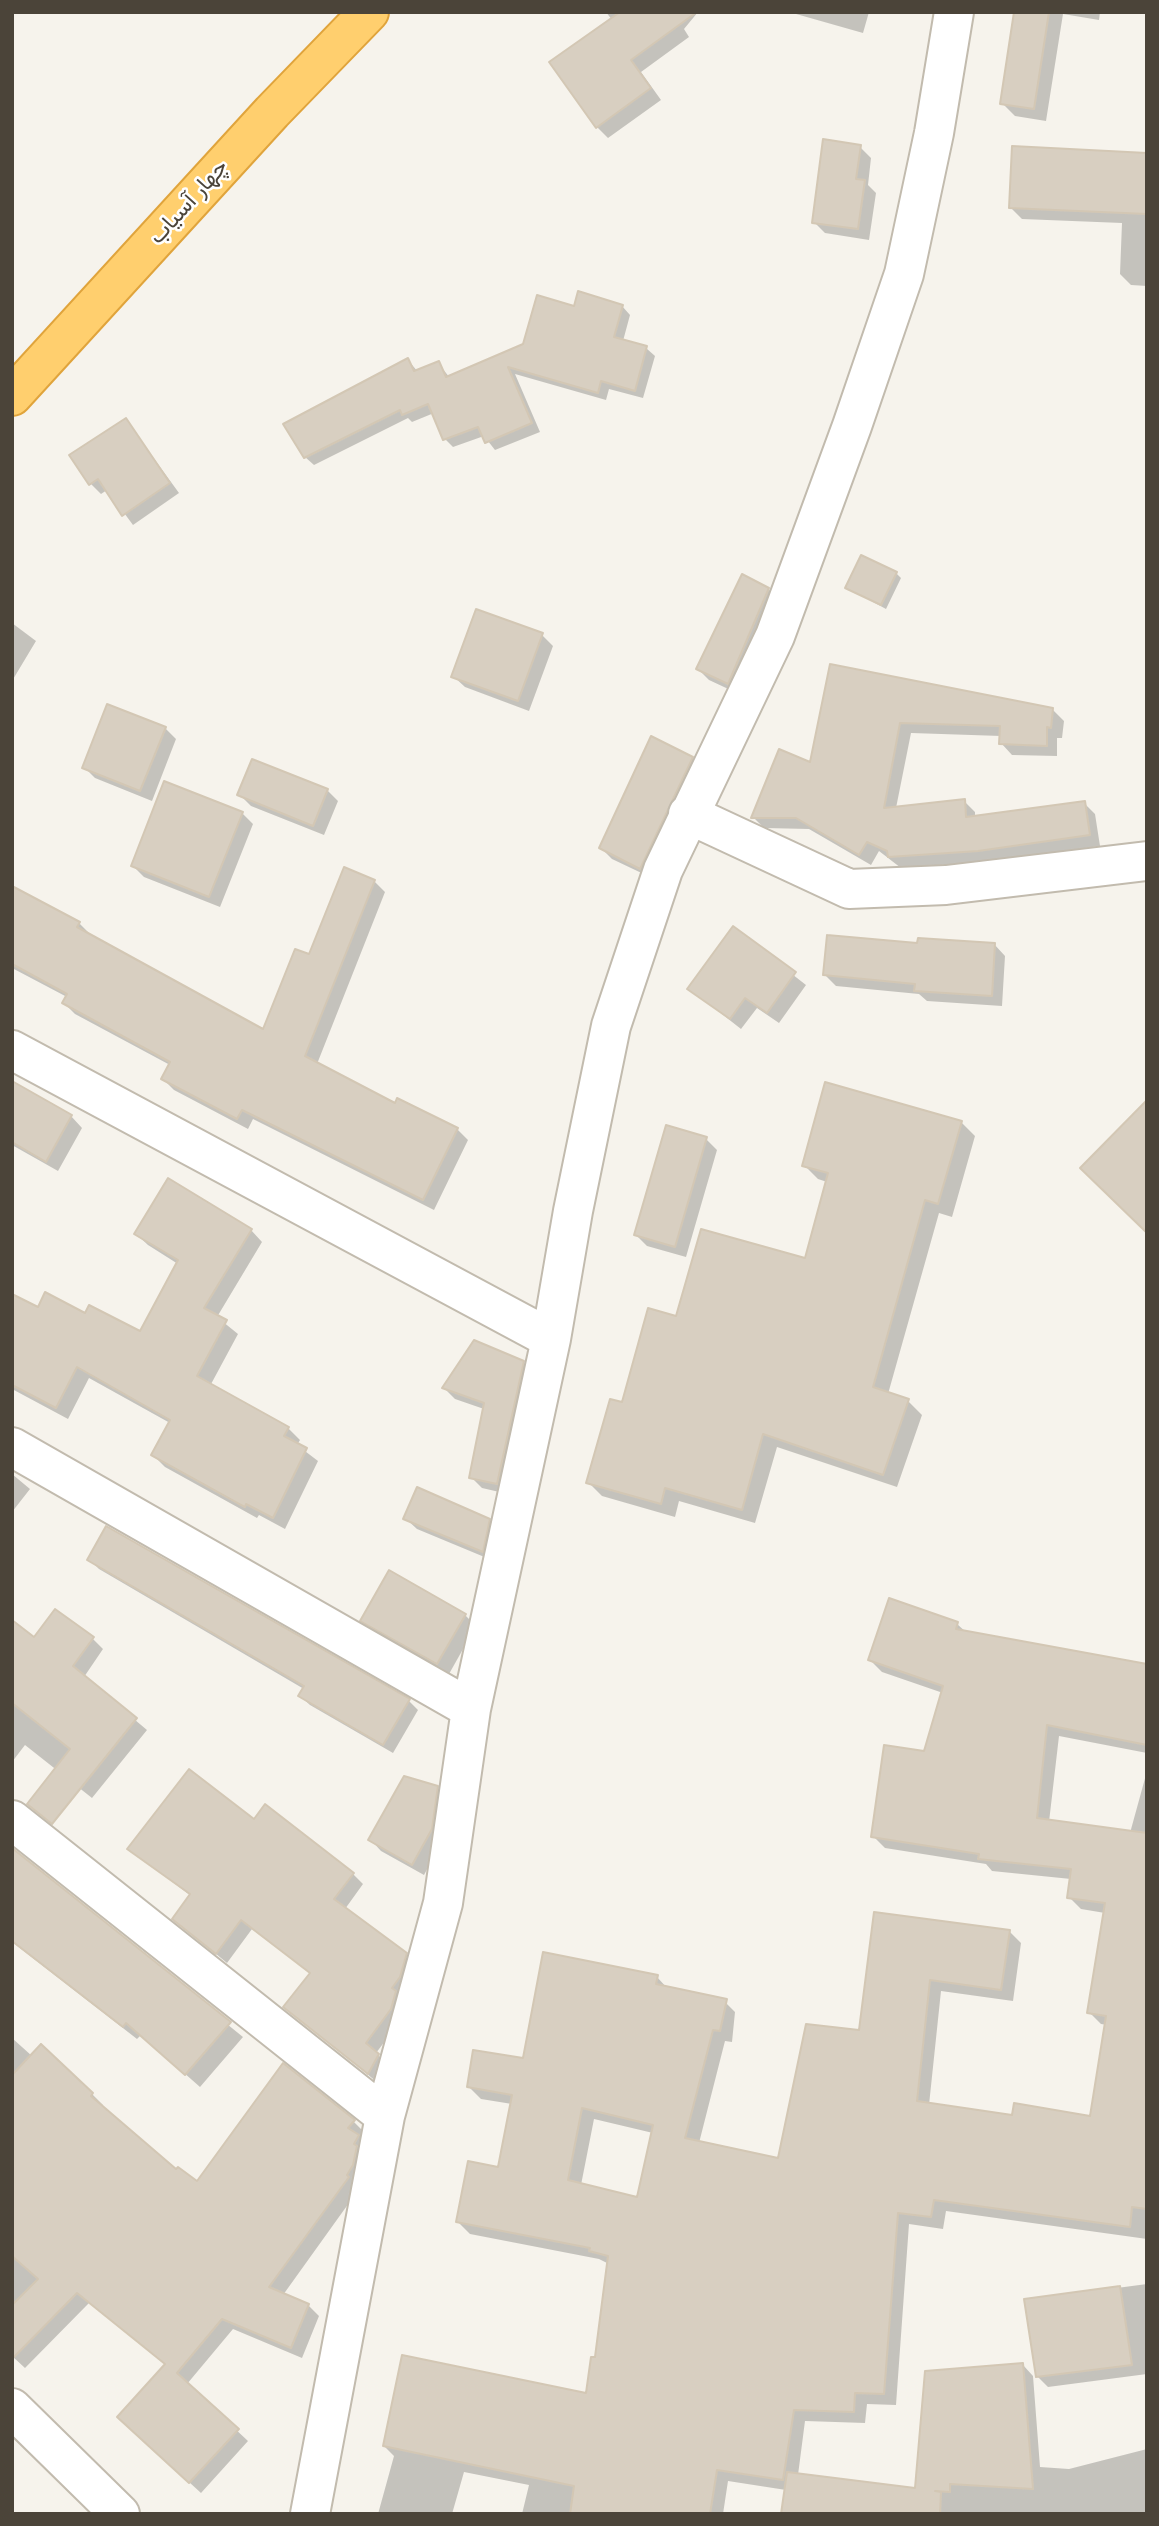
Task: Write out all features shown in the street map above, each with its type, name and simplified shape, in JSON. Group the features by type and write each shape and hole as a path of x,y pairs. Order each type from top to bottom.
{"highway":[{"name":"چهار آسیاب","path":"12,396 272,112 369,12"}],"street":[{"path":"310,2514 385,2116 443,1903 471,1709 551,1339 573,1211 611,1026 663,870 775,636 899,286 934,133 954,12"},
{"path":"688,814 849,889 946,885 1147,861"},
{"path":"12,1050 551,1339"},
{"path":"12,1447 471,1709"},
{"path":"12,1820 385,2116"},
{"path":"12,2407 121,2514"}],"building":[{"path":"620,12 697,12 631,60 651,88 596,128 549,62"},
{"path":"1014,12 1049,12 1034,109 1000,104"},
{"path":"823,139 861,145 856,179 865,180 858,229 812,223"},
{"path":"1012,146 1147,153 1147,214 1009,208"},
{"path":"578,291 623,305 614,337 647,346 635,391 601,381 598,393 508,367 532,423 485,443 478,427 443,440 428,404 402,415 400,410 304,458 283,424 408,358 414,371 439,361 446,377 523,344 537,295 574,306"},
{"path":"126,418 170,483 122,516 98,479 89,485 69,455"},
{"path":"861,555 897,572 881,605 845,588"},
{"path":"742,574 769,588 728,684 696,669"},
{"path":"476,609 543,633 518,701 451,677"},
{"path":"830,664 1053,708 1051,728 1047,727 1047,746 999,744 1000,726 900,723 884,808 965,799 966,817 1085,801 1090,835 978,851 888,857 887,851 867,842 859,855 796,818 751,818 779,749 810,762"},
{"path":"107,704 166,727 140,791 82,768"},
{"path":"651,736 693,757 640,869 599,848"},
{"path":"252,759 328,789 313,826 237,795"},
{"path":"164,781 243,812 209,897 131,866"},
{"path":"344,867 375,880 305,1056 395,1103 397,1098 458,1128 423,1200 242,1110 237,1119 161,1079 170,1062 62,1003 67,994 12,964 12,886 80,922 77,927 263,1029 295,949 309,954"},
{"path":"733,926 796,972 767,1013 745,998 730,1019 687,989"},
{"path":"827,935 917,943 918,938 995,943 992,996 914,991 915,984 823,975"},
{"path":"12,1081 72,1115 46,1162 12,1142"},
{"path":"825,1082 962,1121 938,1204 925,1200 873,1387 909,1399 883,1475 763,1434 742,1510 665,1488 661,1504 586,1483 610,1399 622,1402 648,1308 676,1316 701,1229 805,1258 828,1173 802,1166"},
{"path":"1147,1100 1147,1233 1080,1168"},
{"path":"666,1125 707,1137 675,1247 634,1235"},
{"path":"168,1178 252,1229 204,1308 227,1320 197,1376 289,1427 284,1436 307,1448 273,1518 246,1504 245,1507 151,1455 170,1420 77,1367 56,1408 12,1385 12,1294 38,1307 45,1292 85,1313 89,1305 140,1331 178,1260 134,1234"},
{"path":"474,1340 524,1361 497,1484 469,1478 484,1403 442,1388"},
{"path":"417,1487 490,1519 483,1552 403,1519"},
{"path":"106,1526 410,1699 383,1745 298,1696 304,1686 87,1560"},
{"path":"389,1570 466,1614 437,1664 360,1621"},
{"path":"889,1598 958,1622 956,1629 1147,1664 1147,1745 1047,1725 1037,1818 1147,1833 1147,2209 1132,2207 1130,2227 934,2200 931,2217 898,2213 884,2394 855,2393 854,2412 794,2410 783,2480 717,2470 710,2514 570,2514 574,2486 383,2446 402,2355 586,2393 591,2357 595,2357 608,2256 589,2251 590,2248 456,2222 468,2161 498,2167 512,2095 467,2087 473,2050 523,2058 543,1952 658,1975 656,1984 727,1999 720,2031 713,2030 685,2138 778,2158 806,2024 859,2030 874,1912 1010,1930 1001,1990 930,1980 917,2101 1012,2115 1014,2103 1090,2116 1106,2016 1087,2013 1105,1903 1067,1898 1071,1869 978,1859 979,1854 871,1837 884,1745 924,1751 943,1686 868,1660","holes":["582,2108 653,2125 637,2197 568,2180"]},
{"path":"55,1609 94,1637 73,1666 137,1718 52,1824 27,1804 70,1749 12,1703 12,1620 34,1637"},
{"path":"189,1769 254,1819 265,1804 354,1873 334,1899 407,1953 400,1977 392,1988 396,1991 391,2009 366,2043 379,2054 368,2074 283,2007 310,1973 241,1920 216,1954 172,1919 190,1894 127,1849"},
{"path":"404,1776 438,1786 432,1829 412,1865 368,1840"},
{"path":"12,1848 231,2022 185,2075 126,2023 123,2027 12,1941"},
{"path":"41,2044 93,2093 91,2096 176,2169 178,2167 197,2181 283,2063 355,2120 348,2128 359,2135 354,2144 357,2146 353,2165 347,2175 349,2177 269,2287 309,2304 291,2348 222,2319 177,2373 239,2429 189,2483 117,2417 165,2364 77,2293 12,2359 12,2305 38,2279 12,2256 12,2075"},
{"path":"1120,2286 1132,2365 1036,2377 1024,2299"},
{"path":"1023,2363 1033,2489 950,2484 950,2492 935,2491 941,2492 940,2514 781,2514 787,2472 915,2488 925,2371"}]}
